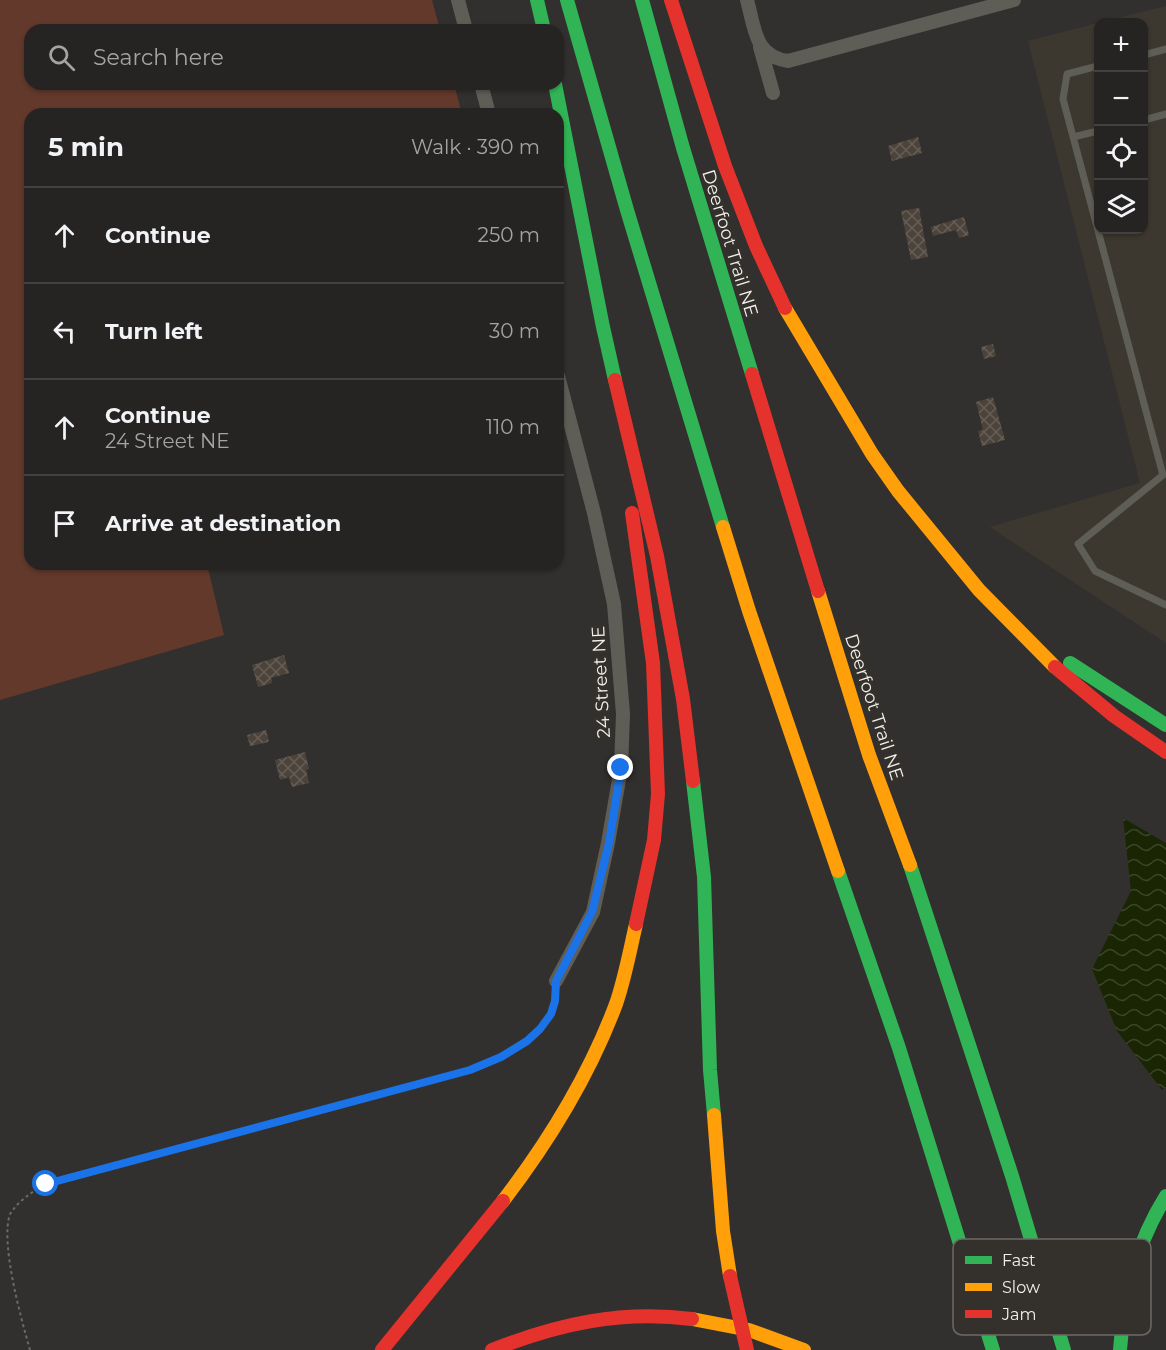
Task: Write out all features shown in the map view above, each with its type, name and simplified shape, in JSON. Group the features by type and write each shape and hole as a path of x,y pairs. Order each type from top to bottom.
{"highway":[{"path":"537,0 543,24"},
{"path":"567,0 640,254 749,611 899,1048 958,1239"},
{"name":"Deerfoot Trail NE","path":"642,0 683,148 833,643 869,755 915,879 1031,1239"},
{"path":"671,0 740,206 789,317 872,454 898,491 979,590 1048,662 1114,716 1166,752"},
{"path":"556,90 560,108"},
{"path":"564,130 603,327 657,556 683,699 704,877 710,1070 723,1232 730,1276 747,1350"},
{"path":"382,1350 473,1240 536,1158 583,1080 616,1003 629,957 654,840 658,794 655,706 653,663 638,549 603,327"},
{"path":"979,590 1069,662 1166,725"},
{"path":"1142,1239 1166,1196"},
{"path":"492,1350 570,1324 599,1319 647,1317 686,1319 757,1331 804,1350"},
{"path":"988,1335 993,1350"},
{"name":"Deerfoot Trail NE","path":"1060,1335 1064,1350"},
{"path":"1120,1350 1121,1335"}],"street":[{"path":"458,0 464,24"},
{"path":"747,0 773,93"},
{"path":"759,42 770,57 788,61 1014,0"},
{"path":"482,90 487,108"},
{"name":"24 Street NE","path":"556,981 592,912 609,843 621,768 623,714 614,604 594,513 564,399"}],"lane":[{"path":"1148,54 1166,49"},
{"path":"1094,67 1067,74 1063,99 1163,475 1078,544 1095,571 1166,605"},
{"path":"1148,119 1166,114"},
{"path":"1073,137 1094,132"}],"path":[{"path":"30,1350 4,1245 5,1228 9,1215 31,1192 46,1184 487,1064 514,1049 540,1029 551,1014 555,1001 556,981"}],"shaded area":[{"path":"0,0 432,0 438,24 24,24 24,90 456,90 460,108 24,108 24,570 208,570 224,635 0,700"},
{"path":"1166,6 1166,643 990,527 1140,483 1028,41 1094,24 1094,234 1148,234 1148,18 1117,18"}],"water":[{"path":"1123,818 1166,843 1166,1087 1162,1090 1117,1031 1092,969 1131,891"}],"building":[{"path":"918,137 922,153 892,161 888,146"},
{"path":"919,208 928,257 911,260 901,211"},
{"path":"964,217 969,235 959,238 956,230 933,236 931,227"},
{"path":"993,344 996,356 984,359 981,347"},
{"path":"993,397 1005,440 982,446 978,431 983,430 976,402"},
{"path":"284,655 289,673 271,678 272,683 258,687 252,665"},
{"path":"266,730 269,742 250,746 247,735"},
{"path":"305,752 309,783 292,787 289,777 280,780 275,760"}],"traffic: fast":[{"path":"537,0 543,24"},
{"path":"567,0 627,210 723,527"},
{"path":"642,0 683,148 752,374"},
{"path":"556,90 560,108"},
{"path":"564,130 615,380"},
{"path":"1070,663 1166,725"},
{"path":"693,781 704,877 710,1070 714,1115"},
{"path":"910,865 1031,1239"},
{"path":"838,871 899,1048 958,1239"},
{"path":"1144,1239 1166,1196"},
{"path":"988,1335 993,1350"},
{"path":"1060,1335 1064,1350"},
{"path":"1120,1350 1121,1335"}],"traffic: slow":[{"path":"785,308 872,454 898,491 979,590 1055,667"},
{"path":"723,527 749,611 838,871"},
{"path":"818,591 869,755 910,865"},
{"path":"503,1201 552,1131 581,1082 616,1004 636,924"},
{"path":"714,1115 723,1231 730,1276"},
{"path":"692,1319 749,1330 804,1350"}],"traffic: jam":[{"path":"671,0 725,166 756,246 785,308"},
{"path":"752,374 818,591"},
{"path":"615,380 657,556 683,699 693,781"},
{"path":"632,513 653,663 658,794 654,840 636,924"},
{"path":"1055,667 1114,716 1166,752"},
{"path":"382,1350 503,1201"},
{"path":"730,1276 747,1350"},
{"path":"492,1350 541,1333 590,1321 640,1316 692,1319"}],"route":[{"path":"46,1184 470,1070 501,1057 527,1041 551,1014 555,1001 556,981 592,912 609,843 621,768"}]}
